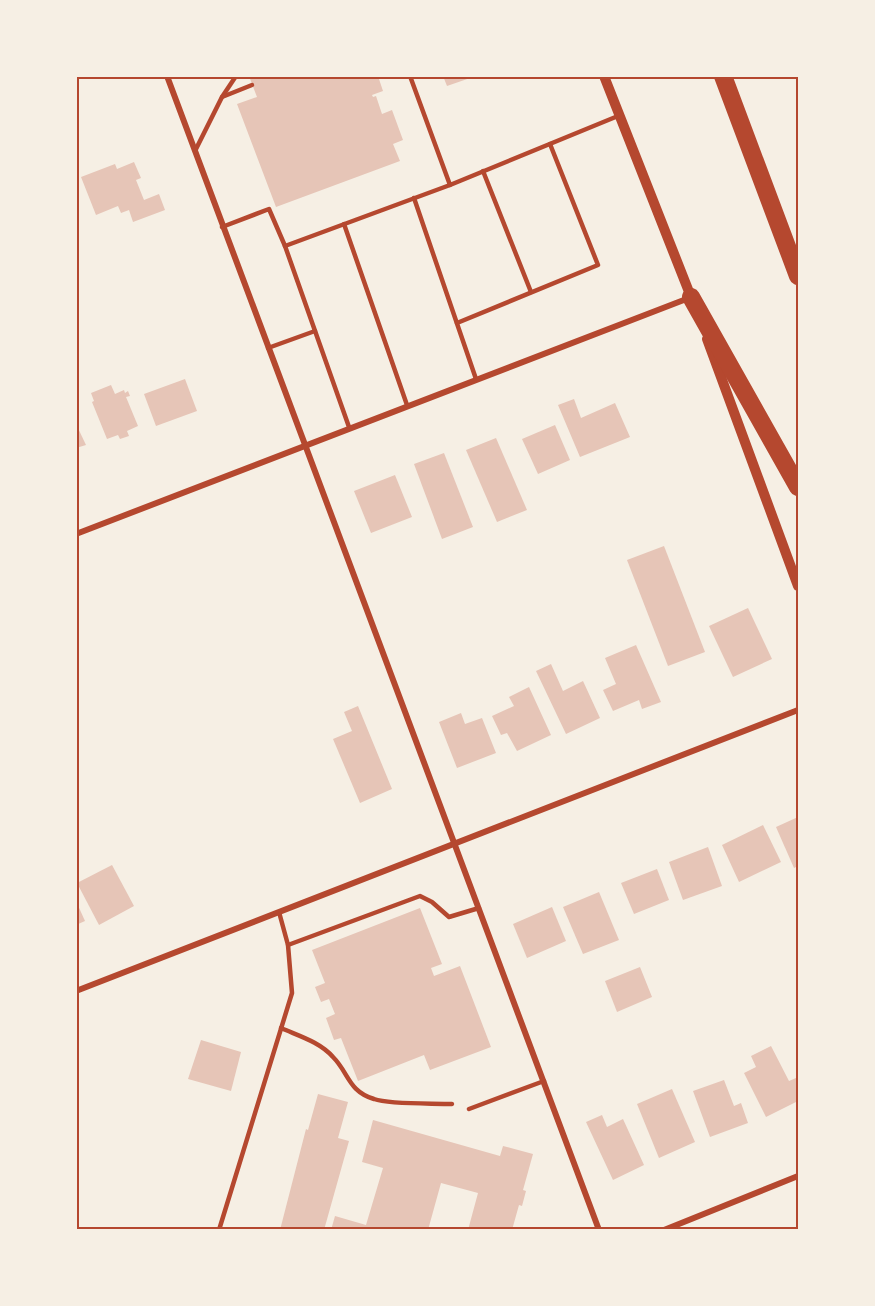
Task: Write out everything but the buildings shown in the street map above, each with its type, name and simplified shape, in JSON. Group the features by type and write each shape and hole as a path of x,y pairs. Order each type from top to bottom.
{"highway":[{"path":"723,76 798,276"},
{"path":"691,297 798,487"}],"street":[{"path":"167,76 302,445 455,843 599,1230"},
{"path":"604,76 691,297 798,586"},
{"path":"76,534 691,297"},
{"path":"76,991 798,711"},
{"path":"664,1230 798,1176"}],"lane":[{"path":"195,151 222,97 236,76"},
{"path":"410,76 450,185"},
{"path":"222,97 252,85"},
{"path":"285,246 450,185 619,116"},
{"path":"457,323 598,264 550,144"},
{"path":"483,171 531,292"},
{"path":"414,198 476,379"},
{"path":"222,227 269,209 285,246 349,428"},
{"path":"344,224 407,405"},
{"path":"268,348 315,331"},
{"path":"288,945 420,896 432,902 449,917 479,908"},
{"path":"219,1230 292,993 288,945 279,912"},
{"path":"282,1028 321,1046 335,1058 345,1077 356,1090 375,1100 452,1104"},
{"path":"469,1109 544,1081"}]}
